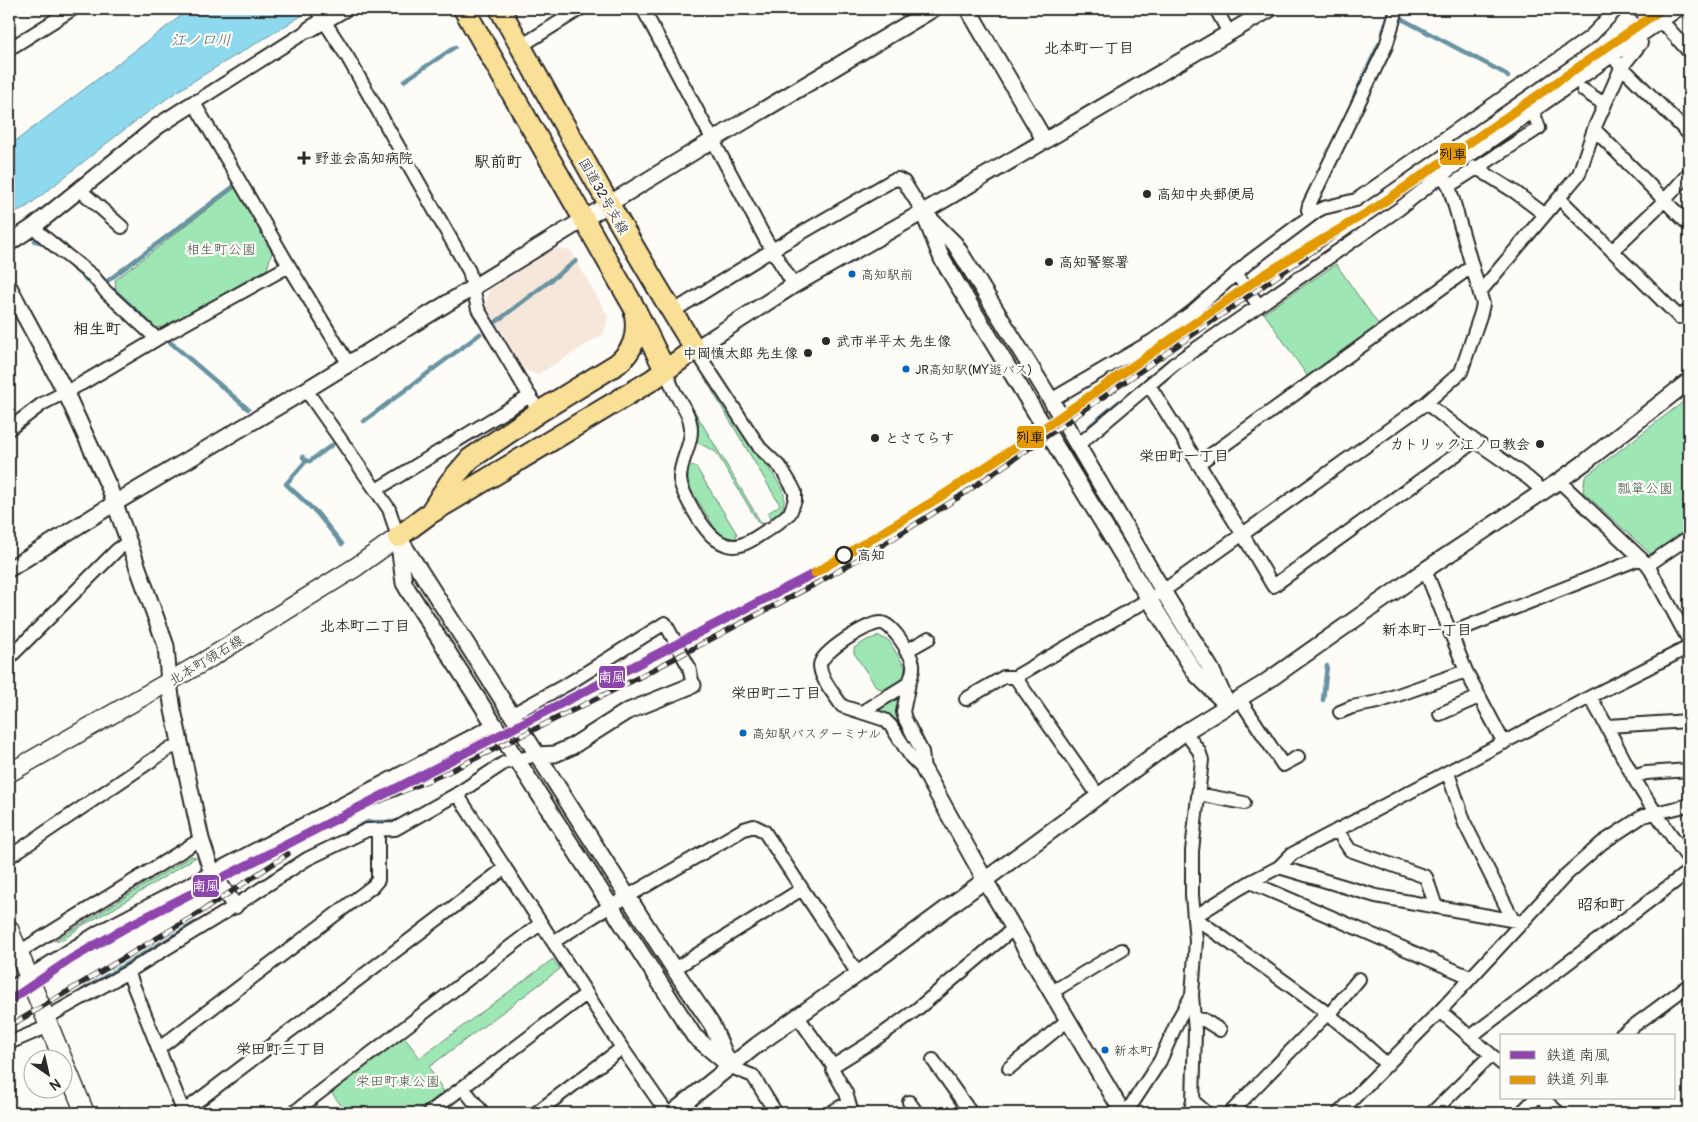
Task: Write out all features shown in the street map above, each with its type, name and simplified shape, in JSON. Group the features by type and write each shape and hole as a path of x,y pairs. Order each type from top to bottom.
{"highway":[{"path":"464,9 635,309 665,370"},
{"name":"国道32号支線","path":"500,9 608,204 695,349"},
{"path":"429,514 450,482 470,459 534,404 617,364 628,355 637,326 635,309"},
{"path":"398,537 429,514 643,385 695,349"}],"main road":[{"name":"北本町領石線","path":"9,773 169,682 356,567 398,537"},
{"path":"9,929 85,1113"}],"street":[{"path":"9,49 73,9"},
{"path":"9,243 33,227 158,126 310,29 322,17 344,9"},
{"path":"521,46 580,9"},
{"path":"643,9 772,250 794,285"},
{"path":"9,569 115,503 473,289 713,140 934,9"},
{"path":"968,9 1045,141"},
{"path":"1216,9 1230,34"},
{"path":"665,370 691,423 691,433 681,469 680,482 685,495 706,529 716,540 727,546 742,545 771,528 790,513 795,500 795,492 781,468 760,448 695,349 794,285 1230,34 1270,9"},
{"path":"1311,215 1308,210 1309,205 1386,46 1397,9"},
{"path":"1051,400 1152,341 1192,312 1249,262 1311,215 1323,208 1356,200 1590,37 1617,9"},
{"path":"1637,9 1668,28 1689,52"},
{"path":"1078,445 1174,364 1399,209 1445,180 1533,111 1679,9"},
{"path":"322,17 348,58 469,271 478,309 534,404 376,490"},
{"path":"1480,292 1579,174 1604,104 1621,68 1641,43"},
{"path":"1612,55 1621,68 1689,134"},
{"path":"1582,90 1604,104"},
{"path":"194,103 348,363"},
{"path":"1445,180 1475,167 1539,128 1533,111"},
{"path":"1594,130 1689,225"},
{"path":"1475,167 1497,179 1544,214"},
{"path":"1612,251 1689,173"},
{"path":"672,312 772,250 893,180 898,179 904,182 923,212 942,260 1149,599 1199,677 1233,702"},
{"path":"966,699 1004,677 1015,677 1163,590 1243,535 1426,402 1461,372 1483,304 1445,180"},
{"path":"80,190 122,227"},
{"path":"1559,198 1679,317 1689,310"},
{"path":"923,212 955,244 1051,400 1163,590 1233,702 1283,765 1298,757"},
{"path":"33,227 93,276 106,292 157,339"},
{"path":"9,428 42,404 81,384 157,339 289,266"},
{"path":"1198,464 1471,267"},
{"path":"1236,273 1259,306"},
{"path":"9,287 65,391 115,503 166,646 169,682 180,746 201,839 212,873 235,906"},
{"path":"1149,385 1243,535 1272,586 1475,441"},
{"path":"672,1113 757,1045 858,974 1185,732 1263,684 1425,570 1559,481 1687,387"},
{"path":"306,390 390,509 398,537 404,583 408,590 694,1036 731,1067 753,1076 776,1113"},
{"path":"1426,402 1543,491"},
{"path":"1559,481 1644,562 1689,641"},
{"path":"1451,633 1644,562 1689,536"},
{"path":"398,537 674,969 712,1025 731,1067"},
{"path":"9,658 117,550 128,542"},
{"path":"1425,570 1466,672 1504,743"},
{"path":"9,1043 48,1022 307,860 367,830 395,829 457,794 504,763 537,755 555,754 570,747 626,712 693,685 689,667 665,623 571,682 511,715"},
{"path":"924,770 922,752 903,712 913,668 911,658 892,629 885,624 873,624 823,657 820,665 822,672 842,706 885,720 911,757 924,770 985,880 1124,1113 1160,1061 1179,1018 1192,995"},
{"path":"906,651 929,638"},
{"path":"1194,917 1250,882 1279,867 1292,854 1689,647"},
{"path":"1340,712 1352,707 1378,702 1466,672"},
{"path":"1015,677 1098,795"},
{"path":"862,712 909,683"},
{"path":"1440,714 1479,696"},
{"path":"1590,697 1608,726 1633,777 1655,813 1689,860"},
{"path":"1608,726 1689,721"},
{"path":"9,990 98,932 493,725"},
{"path":"1185,732 1199,751 1202,760 1192,851 1192,895 1196,942 1192,995 1194,1018 1191,1107 1207,1113"},
{"path":"9,857 170,748 180,746"},
{"path":"1633,777 1646,773 1689,770"},
{"path":"1448,773 1465,824 1518,921"},
{"path":"457,794 586,994 595,1004 622,1048 667,1113"},
{"path":"1198,794 1244,803"},
{"path":"1339,1113 1440,1011 1518,921 1602,843 1643,816 1689,805"},
{"path":"553,942 738,832 754,826 764,830 858,974"},
{"path":"158,1049 373,886 378,880 378,830"},
{"path":"1337,830 1350,850 1426,877 1436,907"},
{"path":"19,952 201,839"},
{"path":"1279,867 1376,896 1518,921"},
{"path":"128,972 184,1113 505,868"},
{"path":"1470,1037 1689,871"},
{"path":"1250,882 1470,977"},
{"path":"674,969 802,889"},
{"path":"1194,917 1362,1041 1387,1066"},
{"path":"293,1113 540,924"},
{"path":"833,1066 916,1010 1014,929"},
{"path":"1052,992 1122,950"},
{"path":"1230,1113 1328,1015 1359,979"},
{"path":"1623,1034 1689,985"},
{"path":"429,1113 586,994"},
{"path":"1440,1011 1500,1062"},
{"path":"798,1016 833,1066 833,1070 846,1093 851,1110"},
{"path":"1194,1018 1204,1020 1220,1030"},
{"path":"1009,1068 1068,1020"},
{"path":"536,1113 622,1048"},
{"path":"1432,1113 1491,1054"},
{"path":"933,1060 971,1113"},
{"path":"463,1088 483,1113"},
{"path":"1521,1113 1534,1100"},
{"path":"1544,1100 1559,1113"},
{"path":"910,1102 917,1113"},
{"path":"830,1113 840,1107 851,1110"}],"shaded area":[{"path":"556,248 571,251 608,316 604,334 537,375 525,370 486,305 489,290"}],"green space":[{"name":"相生町公園","path":"235,188 272,252 267,269 164,327 153,328 116,290 115,280"},
{"path":"1336,264 1380,327 1308,377 1264,313"},
{"path":"705,376 783,489 782,510 772,519 768,513 780,505"},
{"path":"682,390 763,526 758,522 716,452 697,442 699,422"},
{"name":"瓢箪公園","path":"1683,402 1689,410 1689,533 1654,557 1583,492 1585,477"},
{"path":"694,466 737,534 735,539 723,536 716,530 691,490 688,480 688,467"},
{"path":"879,636 889,641 905,667 903,678 889,690 877,688 854,653 854,648 867,640"},
{"path":"896,697 897,711 916,756 892,718 880,709 880,707"},
{"path":"191,856 196,857 113,909 83,925 63,940 54,941"},
{"name":"栄田町東公園","path":"553,959 560,969 429,1067 444,1092 415,1113 347,1113 331,1092 404,1037 420,1058"}],"water":[{"name":"江ノ口川","path":"190,9 312,9 170,96 28,206 9,215 9,146"}],"waterway":[{"path":"1382,36 1388,17"},
{"path":"1400,18 1504,73 1508,77"},
{"path":"1354,97 1379,44"},
{"path":"404,81 455,47"},
{"path":"102,278 106,282 233,187"},
{"path":"35,241 40,242"},
{"path":"59,241 66,247"},
{"path":"496,322 576,261"},
{"path":"71,266 95,287"},
{"path":"114,290 151,325"},
{"path":"364,421 480,334"},
{"path":"170,342 248,409"},
{"path":"1090,426 1119,402"},
{"path":"1685,402 1689,407"},
{"path":"306,461 310,461 332,445"},
{"path":"303,457 306,461 286,484 317,513 342,544"},
{"path":"1323,700 1327,666"},
{"path":"331,841 368,822 398,821"},
{"path":"270,876 300,857"},
{"path":"83,990 195,923"}],"railway":[{"path":"340,818 448,772 628,683 821,581 884,544 959,497 1378,206"},
{"path":"13,1024 199,913 288,854"}],"rail line":[{"name":"列車","path":"815,573 937,499 1028,439 1265,274 1378,206 1662,9"},
{"name":"南風","path":"9,1001 71,959 132,924 815,573"}],"place":[{"name":"野並会高知病院","path":"304,158"},
{"name":"高知中央郵便局","path":"1147,194"},
{"name":"高知警察署","path":"1049,262"},
{"name":"高知駅前","path":"852,274"},
{"name":"武市半平太 先生像","path":"826,341"},
{"name":"中岡慎太郎 先生像","path":"808,353"},
{"name":"JR高知駅(MY遊バス)","path":"906,369"},
{"name":"とさてらす","path":"875,438"},
{"name":"カトリック江ノ口教会","path":"1540,444"},
{"name":"高知","path":"844,555"},
{"name":"高知駅バスターミナル","path":"743,733"},
{"name":"新本町","path":"1105,1050"}],"district":[{"name":"北本町一丁目","path":"1089,48"},
{"name":"駅前町","path":"498,161"},
{"name":"相生町","path":"97,328"},
{"name":"栄田町一丁目","path":"1184,456"},
{"name":"北本町二丁目","path":"365,626"},
{"name":"新本町一丁目","path":"1427,630"},
{"name":"栄田町二丁目","path":"776,693"},
{"name":"昭和町","path":"1601,904"},
{"name":"栄田町三丁目","path":"281,1049"}]}
